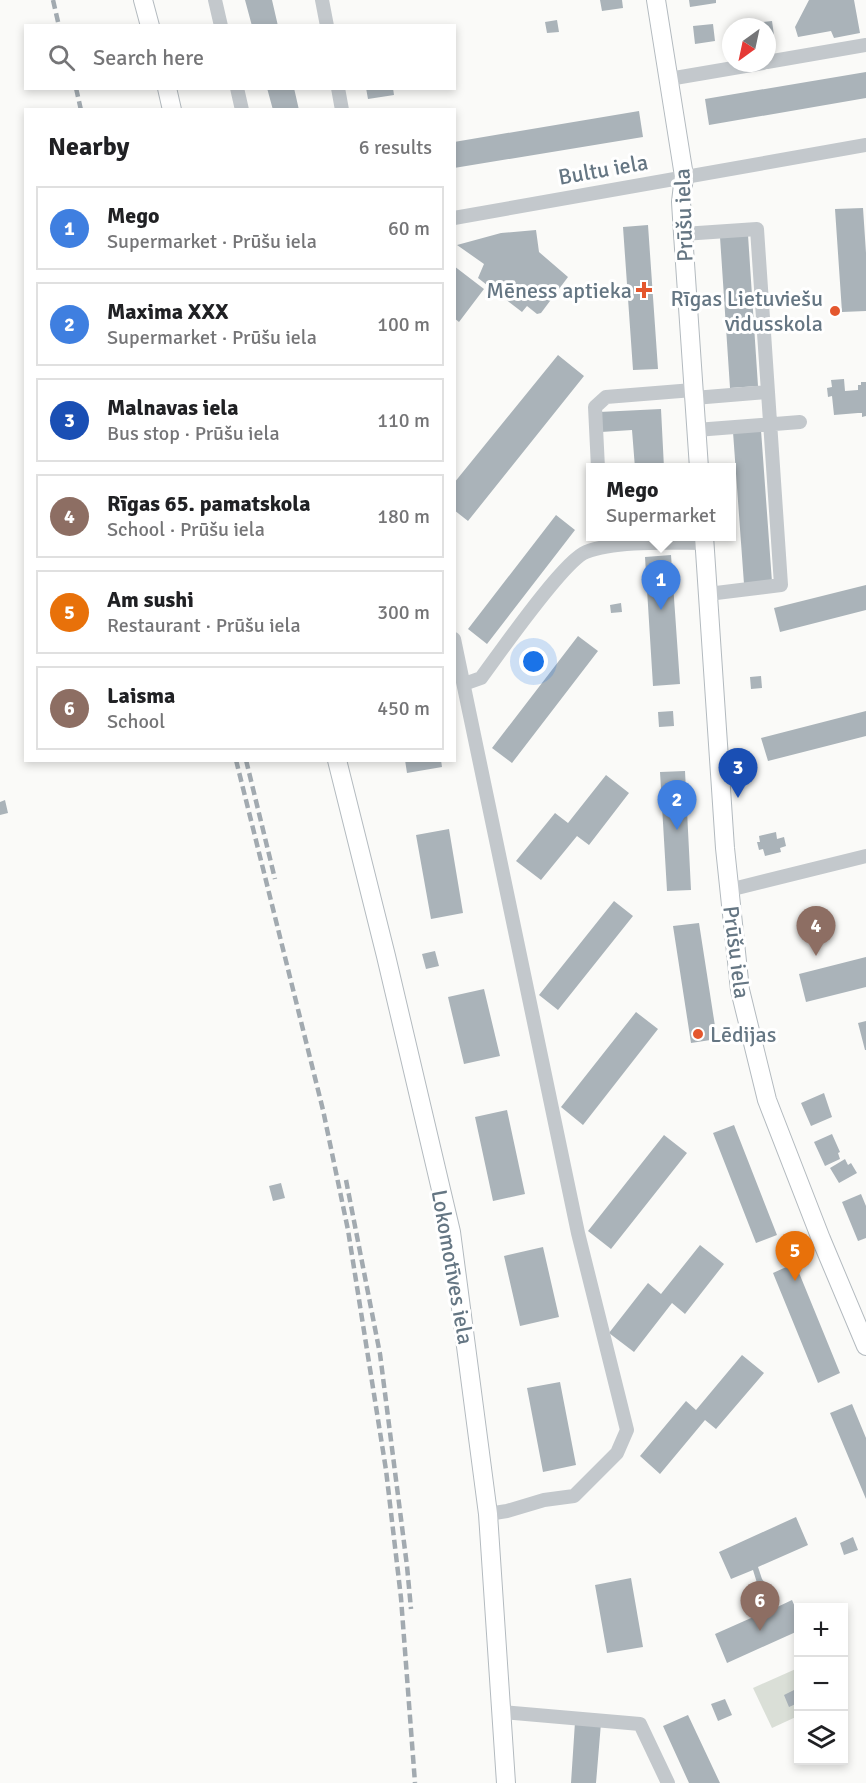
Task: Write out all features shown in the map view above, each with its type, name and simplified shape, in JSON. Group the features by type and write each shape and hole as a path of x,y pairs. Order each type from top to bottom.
{"street":[{"path":"143,0 149,24"},
{"path":"215,0 221,24"},
{"path":"322,0 327,24"},
{"name":"Prūšu iela","path":"656,0 684,176 681,202 699,463"},
{"path":"776,61 866,45"},
{"path":"669,80 722,71"},
{"path":"167,90 172,108"},
{"path":"237,90 242,108"},
{"path":"338,90 342,108"},
{"name":"Bultu iela","path":"456,218 866,145"},
{"path":"683,234 757,229 781,585 708,594"},
{"path":"598,463 595,407 606,397 768,392"},
{"path":"696,430 800,422"},
{"path":"464,684 481,678 555,580 577,557 604,542 613,546 689,541"},
{"name":"Prūšu iela","path":"704,541 729,891 740,990 767,1100 821,1239 866,1345"},
{"path":"456,648 578,1233 627,1430 617,1453 574,1496 544,1500 488,1514"},
{"name":"Lokomotīves iela","path":"338,762 451,1232 488,1514 506,1783"},
{"path":"729,891 866,856"},
{"path":"502,1712 640,1724 668,1783"}],"shaded area":[{"path":"794,1670 794,1718 772,1728 753,1688"}],"building":[{"path":"245,0 272,0 278,24 251,24"},
{"path":"600,0 622,0 623,8 602,11"},
{"path":"689,0 716,0 716,3 690,7"},
{"path":"809,0 854,0 860,33 834,38 831,31 798,37 795,27"},
{"path":"557,20 559,32 547,33 545,22"},
{"path":"713,24 715,41 695,44 693,26"},
{"path":"866,72 866,98 709,125 705,99"},
{"path":"268,90 294,90 299,108 272,108"},
{"path":"366,90 393,90 394,95 368,99"},
{"path":"639,111 643,137 456,168 456,142"},
{"path":"863,208 866,311 842,312 835,209"},
{"path":"648,225 658,369 633,370 623,227"},
{"path":"536,230 539,252 568,277 541,313 537,314 527,306 522,312 478,278 484,264 457,245 501,233"},
{"path":"748,235 758,386 730,388 720,237"},
{"path":"456,268 484,289 459,322 456,320"},
{"path":"558,355 584,376 468,521 456,512 456,481"},
{"path":"844,379 845,391 858,390 861,382 866,382 866,416 862,417 862,413 834,415 832,396 828,397 827,388 832,387 831,380"},
{"path":"661,409 664,463 635,463 632,430 601,432 599,412"},
{"path":"761,430 772,582 744,584 733,432"},
{"path":"556,515 575,530 487,644 468,629"},
{"path":"671,555 680,684 653,686 645,557"},
{"path":"866,585 866,610 780,632 774,608"},
{"path":"621,603 622,612 611,613 610,605"},
{"path":"578,636 598,651 512,763 492,748"},
{"path":"761,676 762,688 751,689 750,677"},
{"path":"673,711 674,726 659,727 658,712"},
{"path":"866,711 866,736 768,761 761,738"},
{"path":"405,762 441,762 442,767 407,773"},
{"path":"685,771 691,890 667,891 660,772"},
{"path":"606,775 629,793 589,845 577,836 541,880 516,861 555,813 568,823"},
{"path":"5,800 8,813 0,815 0,802"},
{"path":"449,829 463,913 431,919 416,835"},
{"path":"776,832 777,839 784,837 786,846 780,848 781,852 765,856 763,849 759,850 757,842 760,842 759,836"},
{"path":"614,901 633,916 558,1010 539,995"},
{"path":"699,923 717,1039 691,1043 673,926"},
{"path":"435,951 439,966 426,969 422,954"},
{"path":"866,957 866,987 806,1002 799,974"},
{"path":"484,989 500,1056 464,1064 448,997"},
{"path":"636,1012 658,1029 583,1125 561,1107"},
{"path":"866,1021 866,1050 865,1050 858,1023"},
{"path":"824,1093 832,1117 811,1126 801,1103"},
{"path":"507,1110 525,1194 493,1201 475,1117"},
{"path":"734,1125 777,1235 756,1243 713,1133"},
{"path":"832,1134 840,1152 838,1153 840,1159 825,1166 814,1142"},
{"path":"664,1135 687,1153 611,1249 588,1231"},
{"path":"845,1159 848,1165 851,1163 857,1173 839,1183 830,1168"},
{"path":"281,1183 285,1198 273,1201 269,1186"},
{"path":"861,1194 866,1206 866,1238 858,1241 842,1202"},
{"path":"700,1245 724,1264 685,1314 672,1303 634,1352 609,1333 648,1283 661,1294"},
{"path":"543,1247 559,1317 520,1326 504,1256"},
{"path":"795,1263 840,1373 818,1383 773,1273"},
{"path":"742,1355 764,1373 716,1429 705,1420 660,1474 640,1456 686,1401 696,1410"},
{"path":"560,1382 576,1465 543,1472 527,1388"},
{"path":"852,1404 866,1438 866,1499 830,1413"},
{"path":"796,1517 808,1545 758,1567 762,1579 771,1591 766,1596 773,1609 792,1600 794,1633 727,1663 715,1634 767,1611 761,1601 757,1607 747,1594 757,1583 753,1570 731,1579 719,1552"},
{"path":"853,1537 858,1550 844,1555 840,1543"},
{"path":"631,1578 643,1647 607,1653 595,1585"},
{"path":"794,1690 794,1705 789,1707 784,1695"},
{"path":"725,1699 732,1715 718,1721 711,1704"},
{"path":"688,1715 720,1783 689,1783 663,1726"},
{"path":"575,1722 601,1723 596,1783 571,1783"}],"railway":[{"path":"53,0 59,24"},
{"path":"76,90 81,108"},
{"path":"236,762 323,1110 348,1230 386,1470 401,1598 415,1783"},
{"path":"246,762 275,879"},
{"path":"346,1180 380,1354 411,1609"}],"place":[{"name":"Mēness aptieka","path":"644,290"},
{"name":"Rīgas Lietuviešu vidusskola","path":"835,311"},
{"name":"Mego","path":"661,610"},
{"name":"Malnavas iela","path":"738,798"},
{"name":"Maxima XXX","path":"677,830"},
{"name":"Rīgas 65. pamatskola","path":"816,956"},
{"name":"Lēdijas","path":"698,1034"},
{"name":"Am sushi","path":"795,1281"},
{"name":"Laisma","path":"760,1631"}]}
